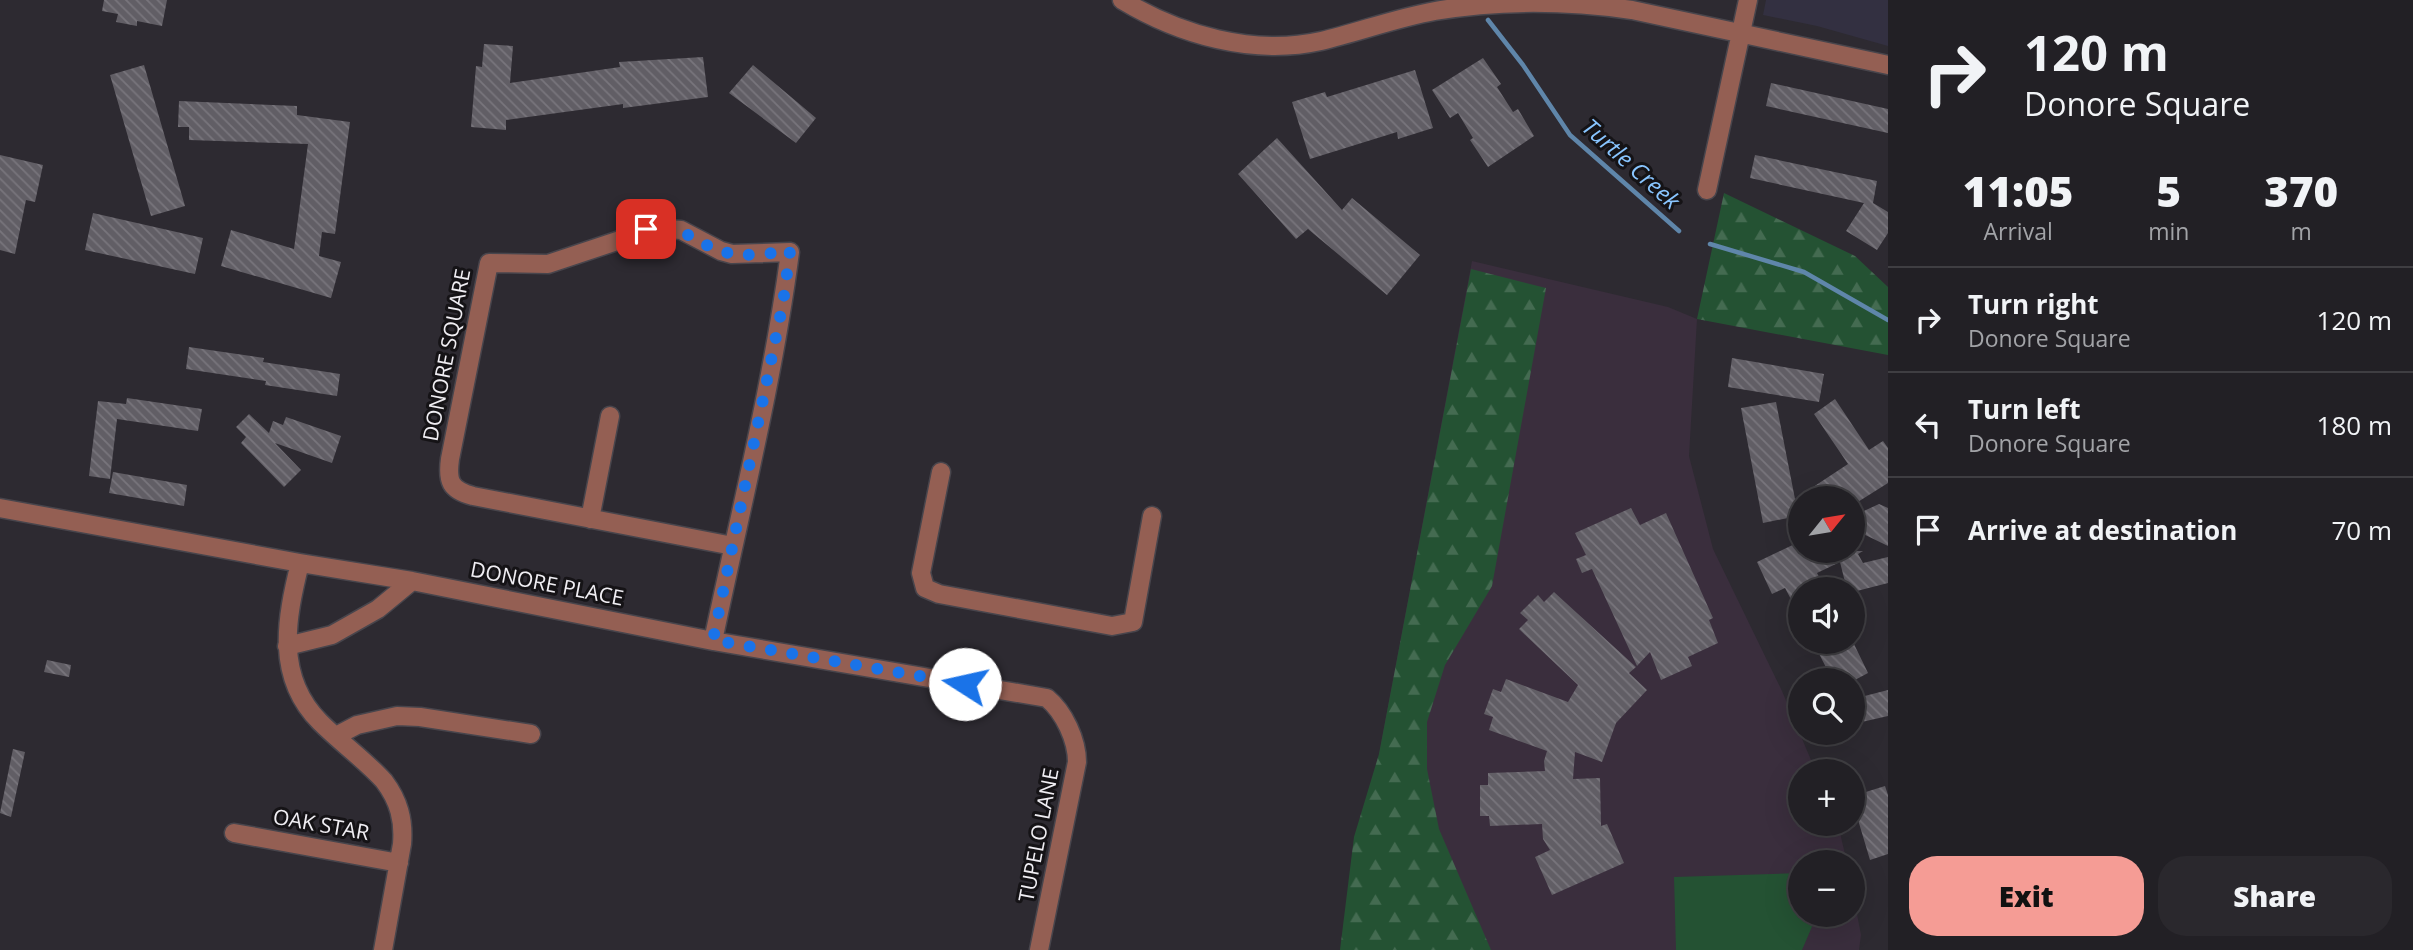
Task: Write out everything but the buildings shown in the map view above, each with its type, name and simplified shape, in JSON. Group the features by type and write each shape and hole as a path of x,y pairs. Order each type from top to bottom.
{"street":[{"path":"1122,0 1144,14 1191,33 1254,44 1319,41 1435,11 1491,5 1602,6 1888,65"},
{"path":"1707,190 1748,0"},
{"name":"DONORE SQUARE","path":"713,640 733,546 783,303 790,251 732,254 720,251 681,230 646,229 548,264 489,263 448,475 456,489 463,494 733,546"},
{"path":"590,519 610,416"},
{"path":"941,472 922,573 925,588 939,594 1112,626 1133,622 1152,516"},
{"name":"DONORE PLACE","path":"0,508 300,564 412,581 713,640 1047,698 1051,700 1069,730"},
{"path":"300,564 288,612 289,663 304,699 319,721 375,771 398,802 403,830 383,950"},
{"path":"287,646 332,635 378,609 412,581"},
{"path":"336,736 358,725 397,716 531,734"},
{"name":"TUPELO LANE","path":"1039,950 1077,762 1077,751 1069,730"},
{"name":"OAK STAR","path":"234,833 399,863"}],"shaded area":[{"path":"1766,0 1888,0 1888,46 1817,26 1763,15"},
{"path":"1472,261 1668,307 1697,319 1689,456 1713,549 1788,705 1788,745 1805,745 1811,759 1788,759 1788,836 1841,836 1844,850 1788,850 1788,927 1859,927 1859,950 1467,950 1379,754"}],"green space":[{"path":"1724,193 1855,256 1888,287 1888,355 1697,319"},
{"path":"1471,269 1546,288 1492,586 1445,665 1427,722 1427,769 1439,829 1491,950 1340,950 1354,837 1379,754"},
{"path":"1788,873 1788,927 1812,927 1802,950 1676,950 1674,877"}],"waterway":[{"name":"Turtle Creek","path":"1488,20 1523,65 1570,135 1679,231"},
{"name":"Turtle Creek","path":"1710,244 1804,272 1888,320"}],"route":[{"path":"646,229 681,230 720,251 732,254 790,251 783,303 713,640 965,684"}]}
